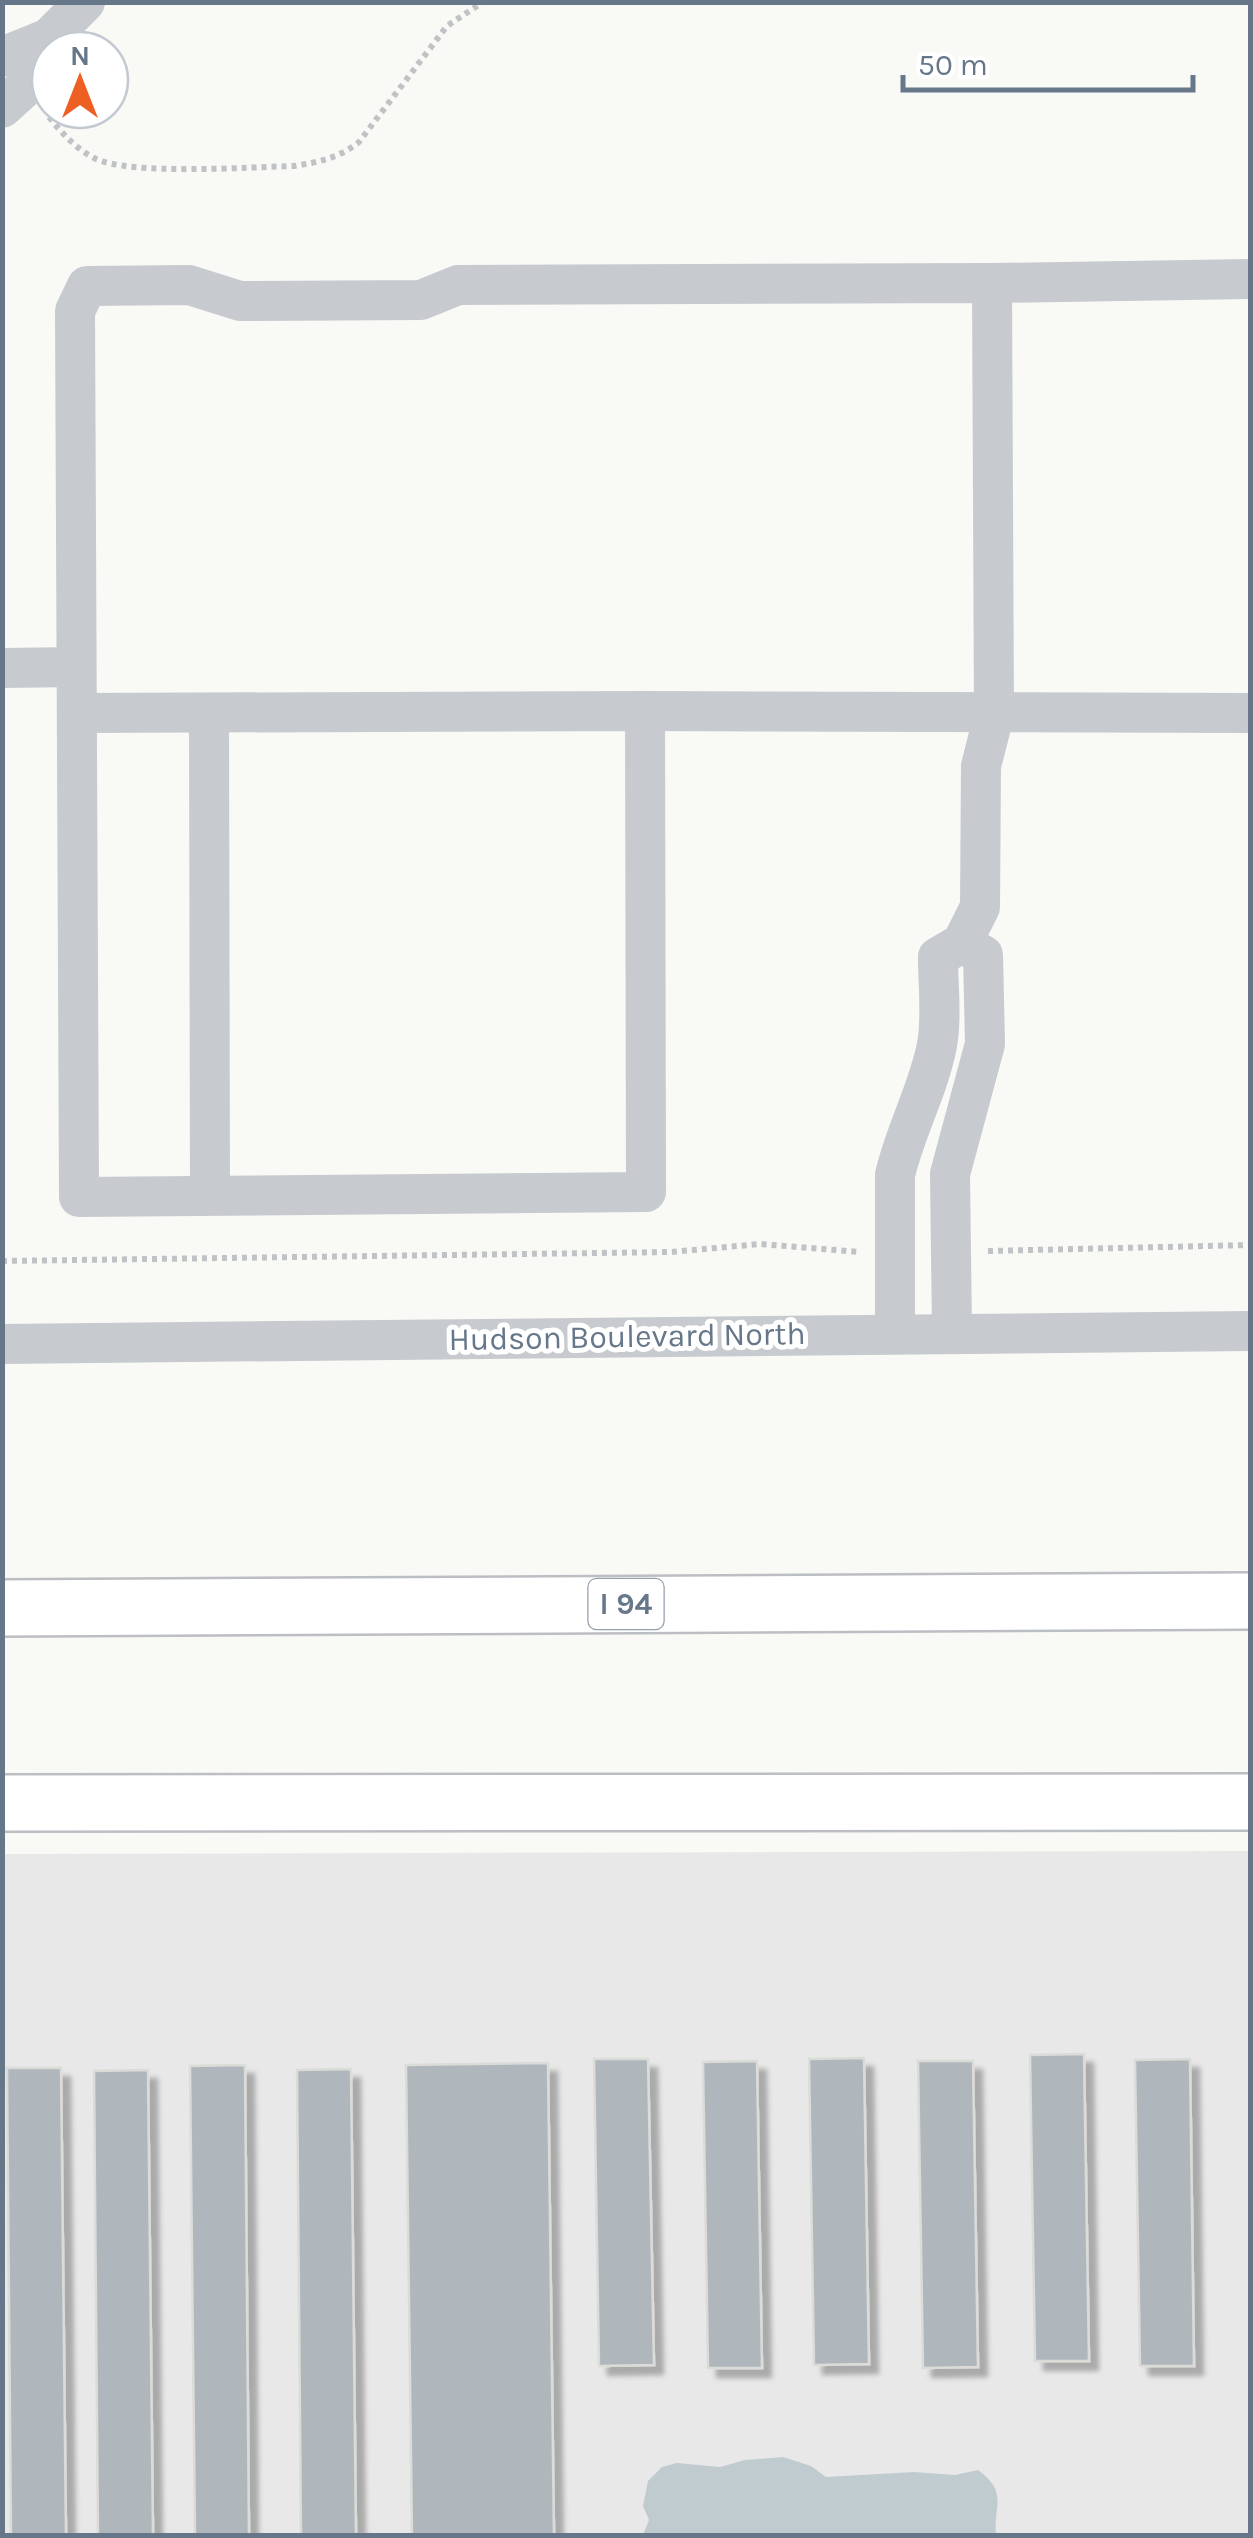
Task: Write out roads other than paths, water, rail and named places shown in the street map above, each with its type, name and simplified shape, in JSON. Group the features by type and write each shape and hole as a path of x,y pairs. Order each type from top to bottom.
{"highway":[{"name":"I 94","path":"2,1608 1250,1601"},
{"path":"2,1803 1250,1802"}],"street":[{"path":"57,30 85,2"},
{"path":"2,57 30,46"},
{"path":"2,108 23,90 30,76"},
{"path":"645,712 646,1192 79,1197 75,311 87,286 189,284 240,301 420,300 458,284 1250,279"},
{"path":"895,1333 895,1175 938,1042 938,957 962,943 980,906 981,766 994,715 992,282"},
{"path":"2,668 76,667"},
{"path":"77,713 1250,713"},
{"path":"209,713 210,1196"},
{"path":"952,1333 950,1174 985,1044 983,955 962,943"},
{"path":"938,1042 985,1044"},
{"name":"Hudson Boulevard North","path":"2,1344 1250,1330"}]}
